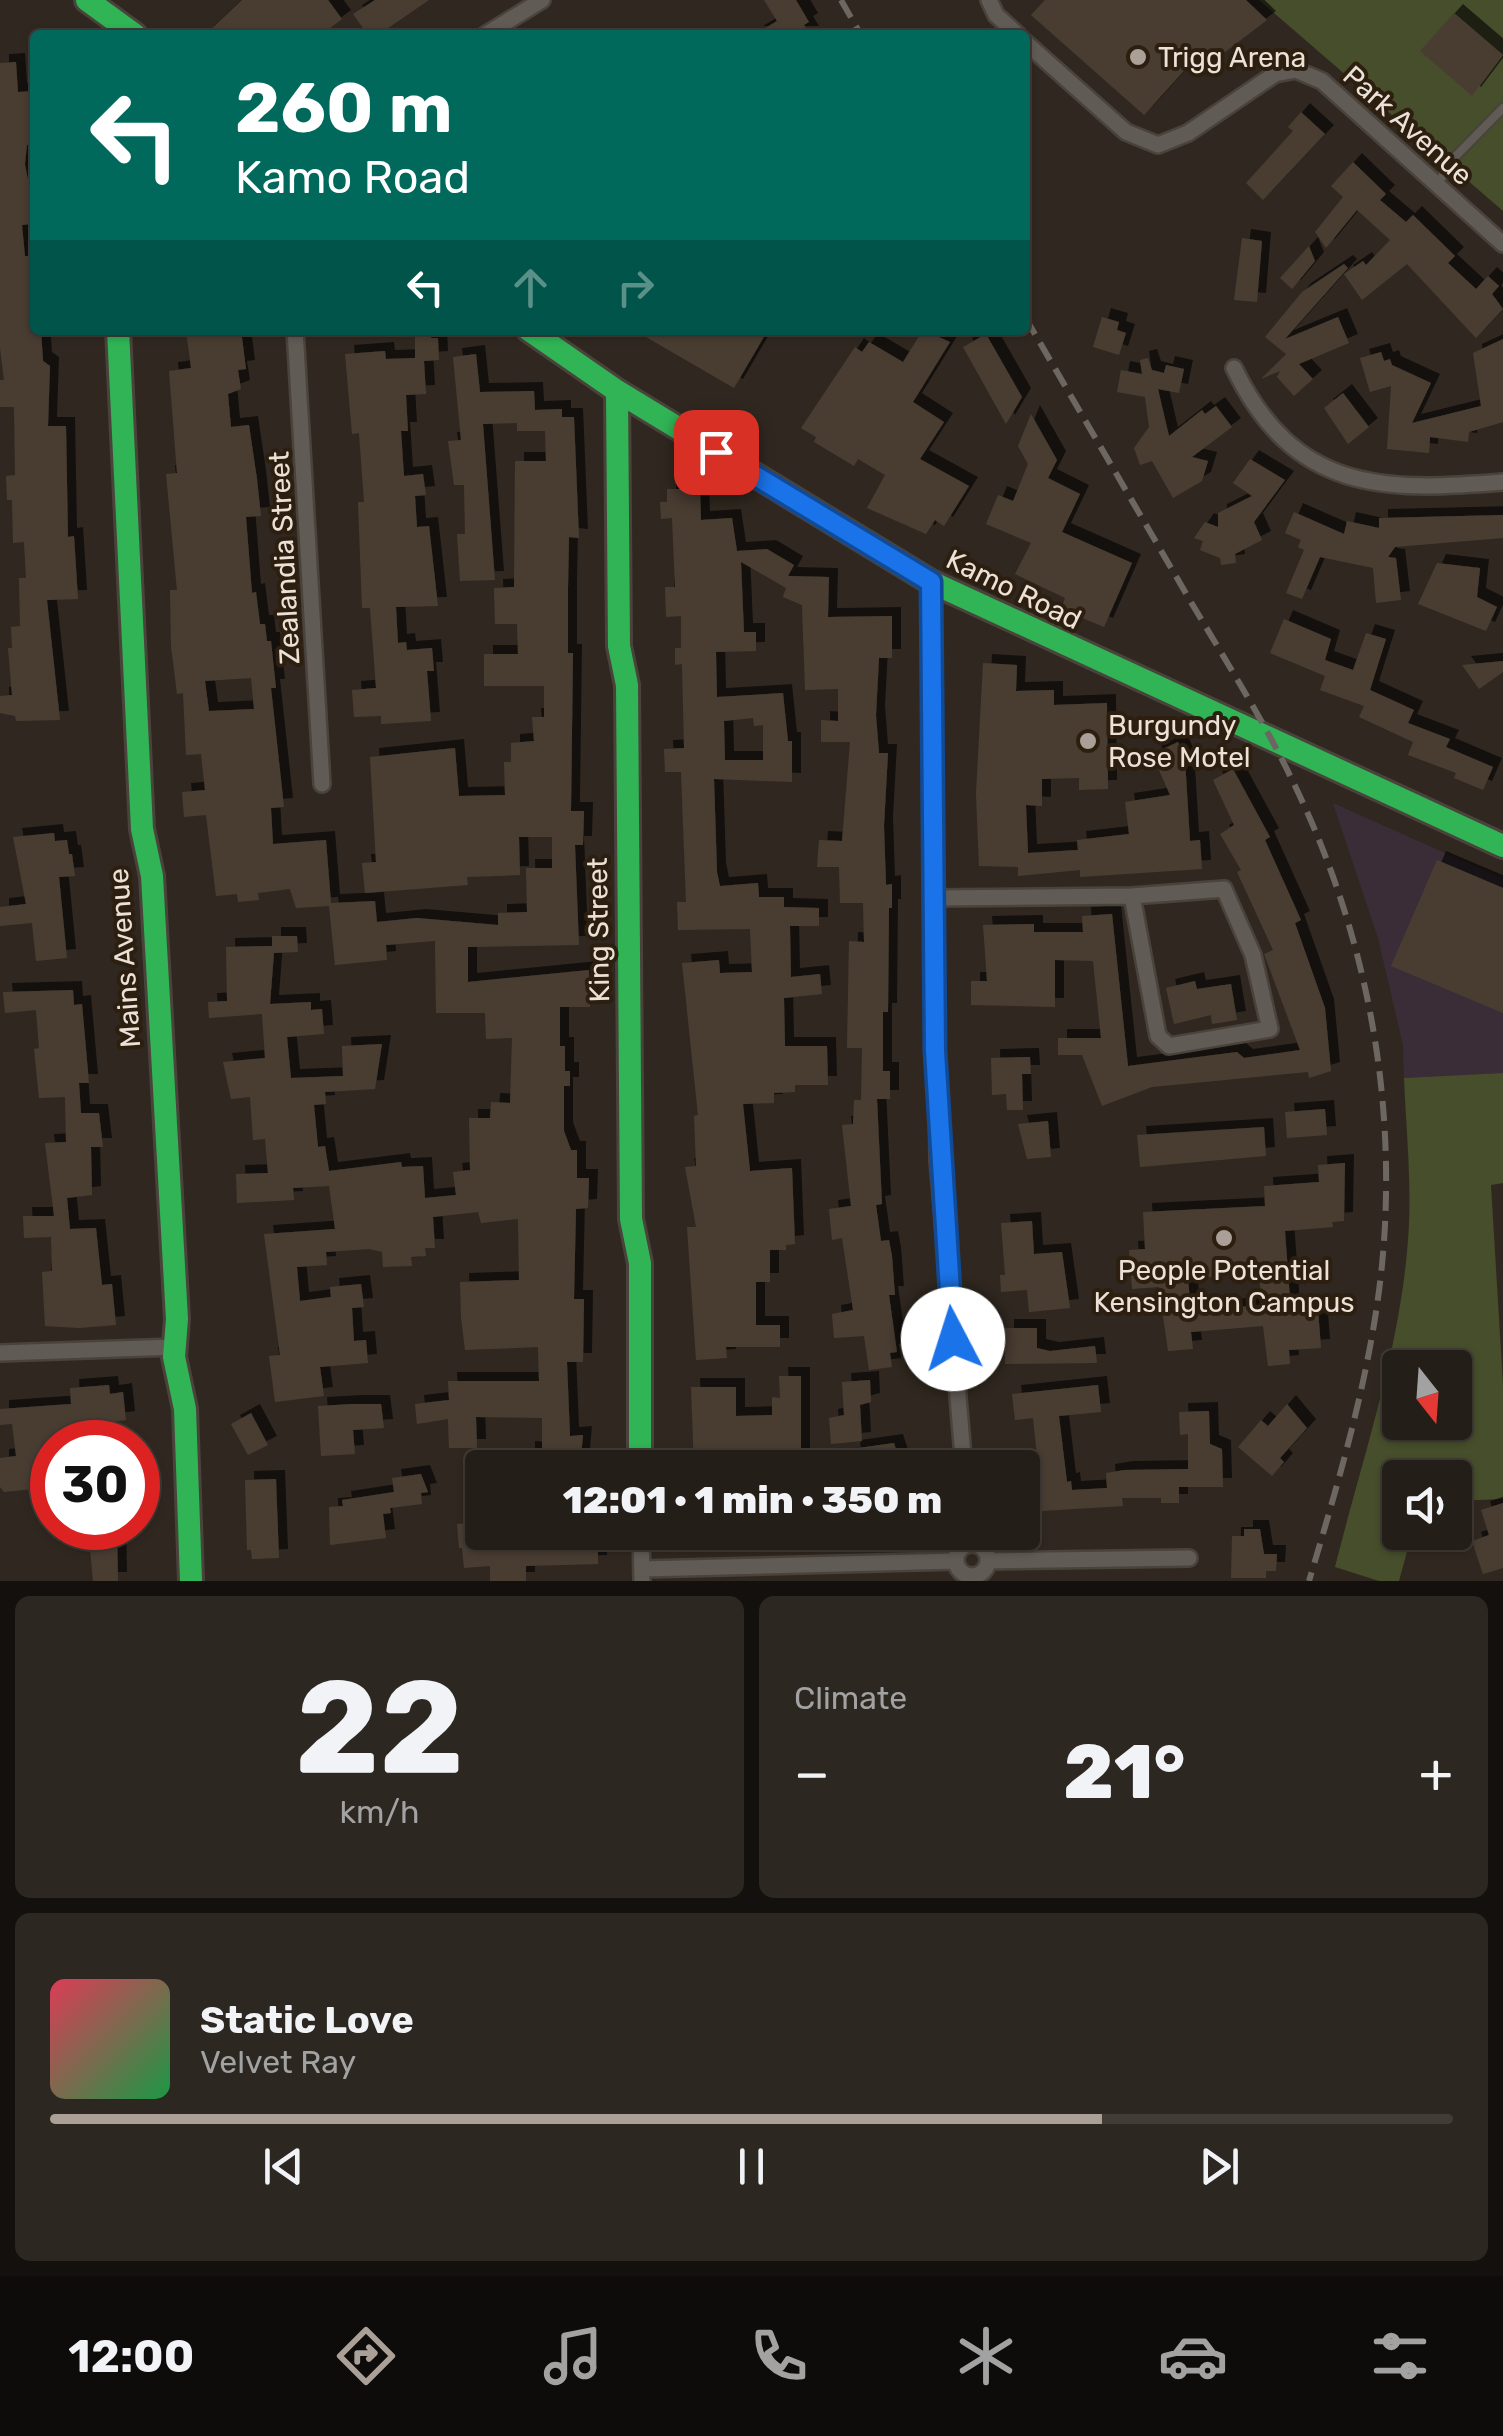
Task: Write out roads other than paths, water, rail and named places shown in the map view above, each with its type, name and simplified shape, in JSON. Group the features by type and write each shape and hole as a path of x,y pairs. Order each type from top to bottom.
{"street":[{"path":"87,0 119,30"},
{"path":"493,30 542,0"},
{"path":"989,0 996,15 1012,30"},
{"name":"Park Avenue","path":"1030,46 1126,132 1158,144 1188,134 1275,74 1296,70 1322,80 1503,244"},
{"name":"Mains Avenue","path":"118,335 142,829 153,884 174,1347 185,1409 191,1581"},
{"name":"Zealandia Street","path":"295,335 322,784"},
{"name":"Kamo Road","path":"535,335 616,391 931,582 1503,846"},
{"path":"1234,368 1261,414 1303,454 1328,468 1387,487 1503,482"},
{"name":"King Street","path":"616,391 619,646 627,686 631,1219 640,1263 640,1450"},
{"path":"931,582 938,1160 962,1450"},
{"path":"933,898 1132,896 1224,888 1253,955 1270,1029 1169,1046 1158,1036 1132,896"},
{"path":"0,1353 174,1347"},
{"path":"641,1550 642,1575 956,1561"},
{"path":"960,1550 956,1561 960,1571 975,1578 988,1561"},
{"path":"982,1550 988,1561"},
{"path":"988,1561 1189,1558"}],"lane":[{"path":"1437,185 1451,161 1503,108"}],"railway":[{"path":"841,0 858,30"},
{"path":"1030,326 1284,763 1321,844 1359,961 1381,1081 1386,1203 1382,1265 1362,1385 1309,1581"}],"place":[{"name":"Trigg Arena","path":"1138,57"},
{"name":"Burgundy Rose Motel","path":"1088,741"},
{"name":"People Potential Kensington Campus","path":"1224,1238"}]}
